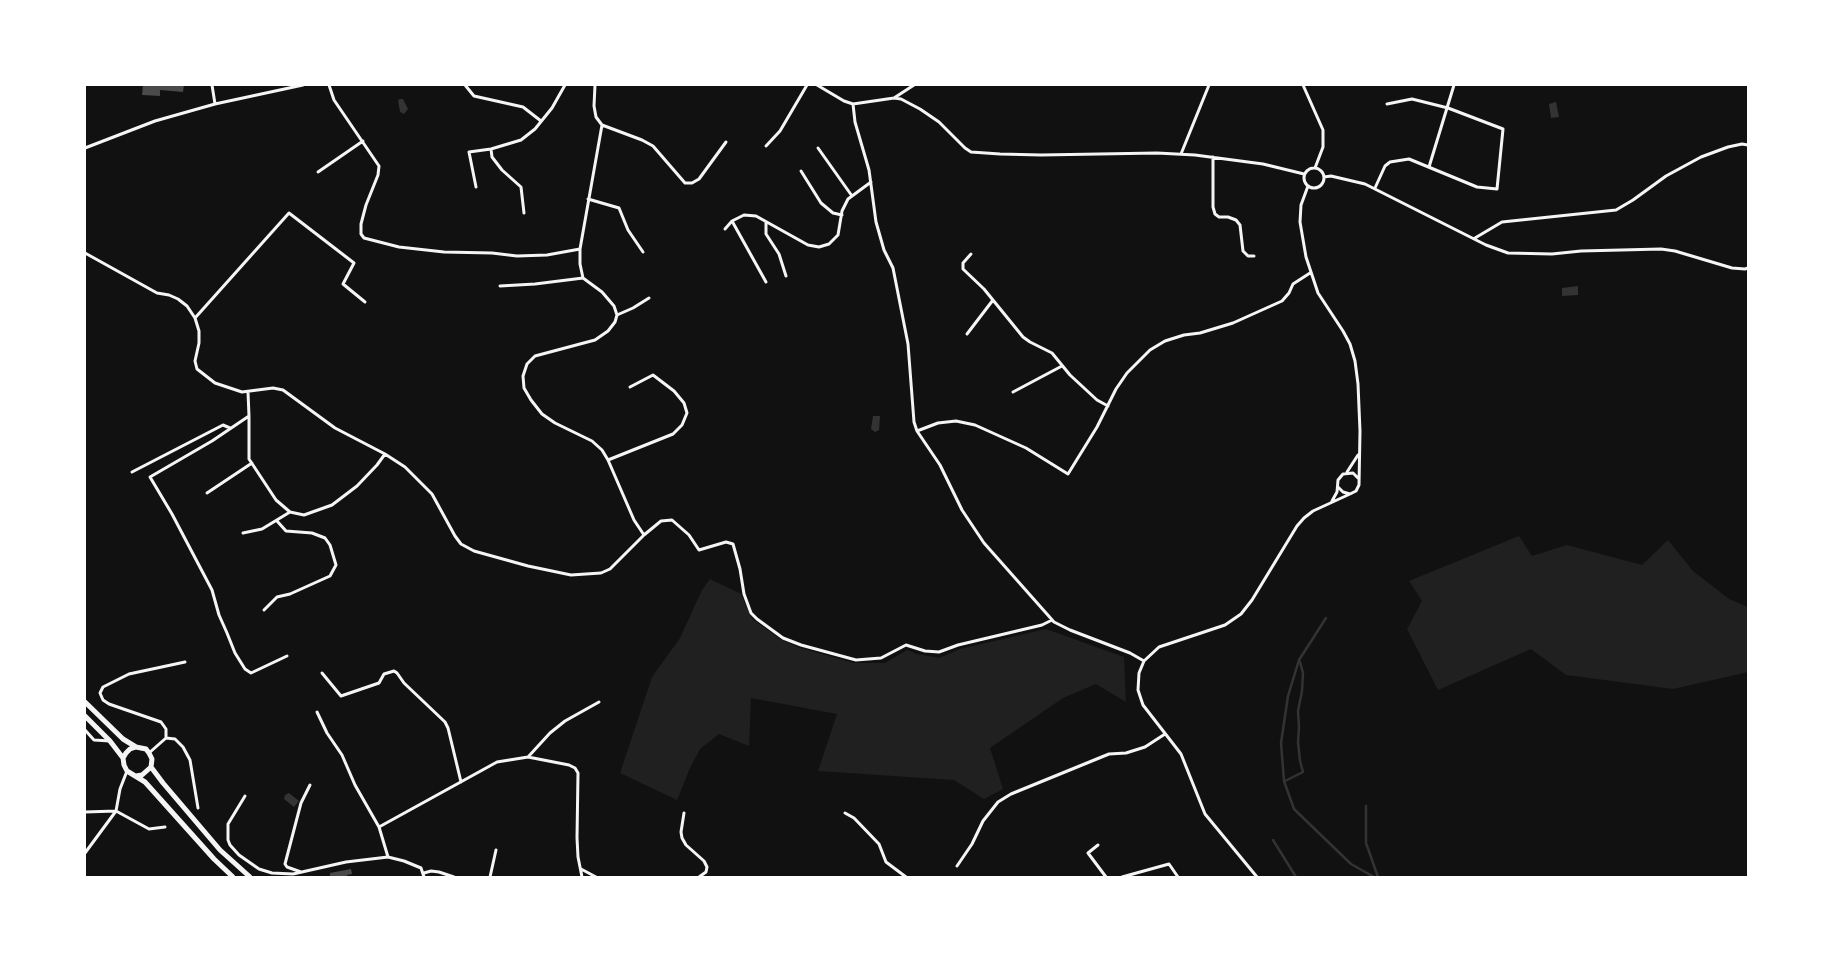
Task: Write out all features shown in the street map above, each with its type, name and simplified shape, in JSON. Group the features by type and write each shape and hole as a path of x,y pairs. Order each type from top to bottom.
{"main road":[{"path":"85,702 123,739 150,753 151,767 142,775 136,776"},
{"path":"85,716 124,758"},
{"path":"136,747 126,753 124,758 124,765 127,771 145,782 214,859 233,877"},
{"path":"151,767 220,850 250,877"}],"street":[{"path":"212,85 215,104"},
{"path":"85,148 155,121 215,104 304,85"},
{"path":"329,85 334,100 379,166 378,175 366,205 362,224 361,234 364,238 399,247 444,252 492,253 517,256 547,256 580,249"},
{"path":"465,85 474,96 523,107 541,121"},
{"path":"476,187 469,152 491,149 521,140 552,108 565,85"},
{"path":"595,85 594,106 596,117 602,125 653,146 685,182 692,183 699,179 726,142"},
{"path":"766,146 780,130 807,85"},
{"path":"817,85 844,101 853,104 894,98 901,99 940,122 971,152 1041,155 1181,154 1263,164 1304,174"},
{"path":"894,98 906,92 914,85"},
{"path":"1181,154 1209,85"},
{"path":"1303,85 1323,130 1323,147 1315,168"},
{"path":"1429,167 1454,85"},
{"path":"1375,188 1390,162 1409,159 1477,187 1497,189 1503,129 1448,108 1412,99 1388,104"},
{"path":"853,104 855,122 863,145 876,222 884,250 893,268 908,344 914,422 917,431 940,465 962,510 984,543 1052,620 1070,630 1130,653 1144,661"},
{"path":"602,125 588,198 586,222 580,249 580,264 583,278 602,292 614,306 617,315 615,322 608,331 595,340 535,356 527,364 523,376 524,388 530,400 542,414 555,423 592,441 602,450 634,520 644,535"},
{"path":"318,172 363,141"},
{"path":"1475,239 1502,222 1616,210 1666,176 1701,157 1728,147 1742,144 1748,146"},
{"path":"818,148 852,196"},
{"path":"491,149 492,157 502,170 521,187 524,213"},
{"path":"1213,157 1213,207 1215,214 1219,217 1228,217 1236,220 1240,225 1243,250 1248,256 1254,256"},
{"path":"1304,174 1315,168 1321,171 1324,177"},
{"path":"801,171 821,203 833,213 842,214"},
{"path":"1304,174 1304,181 1308,186 1314,188 1320,186 1324,177"},
{"path":"1324,177 1343,178 1375,188 1508,254 1661,249 1675,251 1732,268 1748,268"},
{"path":"725,229 732,221 744,215 756,216 808,245 819,246 829,244 838,235 842,214 848,199 870,182"},
{"path":"1257,877 1205,814 1181,754 1143,705 1138,690 1139,673 1144,661 1159,647 1225,625 1241,614 1252,600 1297,526 1313,511 1356,491 1360,481 1360,431 1355,361 1343,331 1318,293 1310,273 1302,240 1300,222 1302,205 1308,186"},
{"path":"588,198 619,208 628,230 643,252"},
{"path":"195,318 289,213 354,263 343,284 365,302"},
{"path":"732,221 766,282"},
{"path":"766,222 764,227 766,234 779,254 786,276"},
{"path":"85,253 157,293 169,295 187,306 195,318 199,337 196,354 197,368 215,383 232,390 248,392 273,388 282,390 335,428 385,454 405,467 432,494 461,544 474,552 528,566 571,574 601,573 610,569 661,521 672,520 679,524 689,535 699,550 716,544 730,542 733,544 744,594 751,613 756,619 783,638 801,645 856,660 880,658 906,645 925,651 939,652 958,644 1042,625 1052,620"},
{"path":"971,254 963,263 963,269 993,300 1023,337 1052,353 1062,366 1097,400 1108,406"},
{"path":"917,431 938,423 956,421 975,425 1026,448 1068,474 1126,373 1150,350 1165,341 1233,323 1282,301 1289,293 1293,284 1310,273"},
{"path":"500,286 583,278"},
{"path":"617,315 649,298"},
{"path":"967,334 993,300"},
{"path":"1013,392 1062,366"},
{"path":"608,460 673,434 682,425 687,413 684,403 674,391 652,375 630,388"},
{"path":"248,392 249,459 276,500 290,512 304,515 332,505 357,486 385,454"},
{"path":"249,416 212,442 150,477 212,590 223,624 244,669 251,673 287,656"},
{"path":"132,472 223,426 230,428"},
{"path":"1331,502 1338,487 1340,476 1348,472 1359,455"},
{"path":"208,493 252,463"},
{"path":"1348,472 1356,475 1360,481"},
{"path":"1338,487 1343,492 1350,494"},
{"path":"243,533 262,528 290,512"},
{"path":"264,610 277,597 290,594 330,576 336,565 330,545 325,538 312,534 286,532 277,520"},
{"path":"150,753 166,738 166,729 160,722 109,704 103,700 100,693 103,687 129,674 185,662"},
{"path":"322,673 342,696 379,683 384,674 394,670 404,684 445,722 461,782"},
{"path":"528,757 550,733 599,702"},
{"path":"317,712 327,734 342,755 355,785 379,827 388,857"},
{"path":"85,730 94,740 110,741"},
{"path":"957,866 972,844 983,821 998,802 1011,794 1109,754 1126,753 1145,747 1165,734"},
{"path":"166,738 175,739 183,747 190,760 198,808"},
{"path":"379,827 497,762 528,757 569,765 575,768 578,773 576,820 578,857 582,877"},
{"path":"85,854 116,812 120,789 127,771"},
{"path":"302,872 286,867 284,864 301,803 310,785"},
{"path":"245,796 228,824 227,834 230,845 239,855 259,869 272,873 293,874 346,862 388,857 421,868 424,875 430,871 454,877"},
{"path":"85,812 116,812 149,828 165,828"},
{"path":"684,813 682,838 686,845 707,867 706,872 699,877"},
{"path":"845,813 854,818 880,844 886,862 906,877"},
{"path":"1098,845 1088,853 1106,877"},
{"path":"490,877 496,850"},
{"path":"1122,877 1169,864 1178,877"},
{"path":"581,869 596,877"}],"shaded area":[{"path":"403,99 408,109 404,114 400,112 398,100"},
{"path":"1556,102 1559,117 1551,118 1549,104"},
{"path":"1578,286 1578,295 1562,296 1562,288"},
{"path":"873,416 880,416 879,430 875,432 871,429"},
{"path":"1519,536 1532,556 1567,545 1642,565 1668,540 1693,571 1729,599 1748,607 1748,672 1673,689 1566,675 1531,649 1438,690 1407,629 1422,601 1409,581"},
{"path":"710,579 741,594 752,619 780,639 800,648 854,663 885,663 907,650 939,658 960,649 1046,629 1124,657 1126,702 1096,684 1063,698 990,748 1003,789 984,799 954,780 818,771 837,714 751,698 749,746 719,734 700,749 677,800 620,773 652,677 680,638 702,590"},
{"path":"289,793 299,801 294,807 284,799 285,795"}],"building":[{"path":"143,85 184,85 183,92 160,90 160,96 142,95"},
{"path":"351,869 352,874 347,875 347,877 330,877 330,873"}],"waterway":[{"path":"1326,618 1299,660 1288,696 1281,743 1284,781 1294,809 1351,864 1374,877"},
{"path":"1285,781 1303,772 1298,742 1298,711 1303,673 1300,662"},
{"path":"1366,806 1366,843 1378,877"},
{"path":"1273,840 1296,877"}]}
